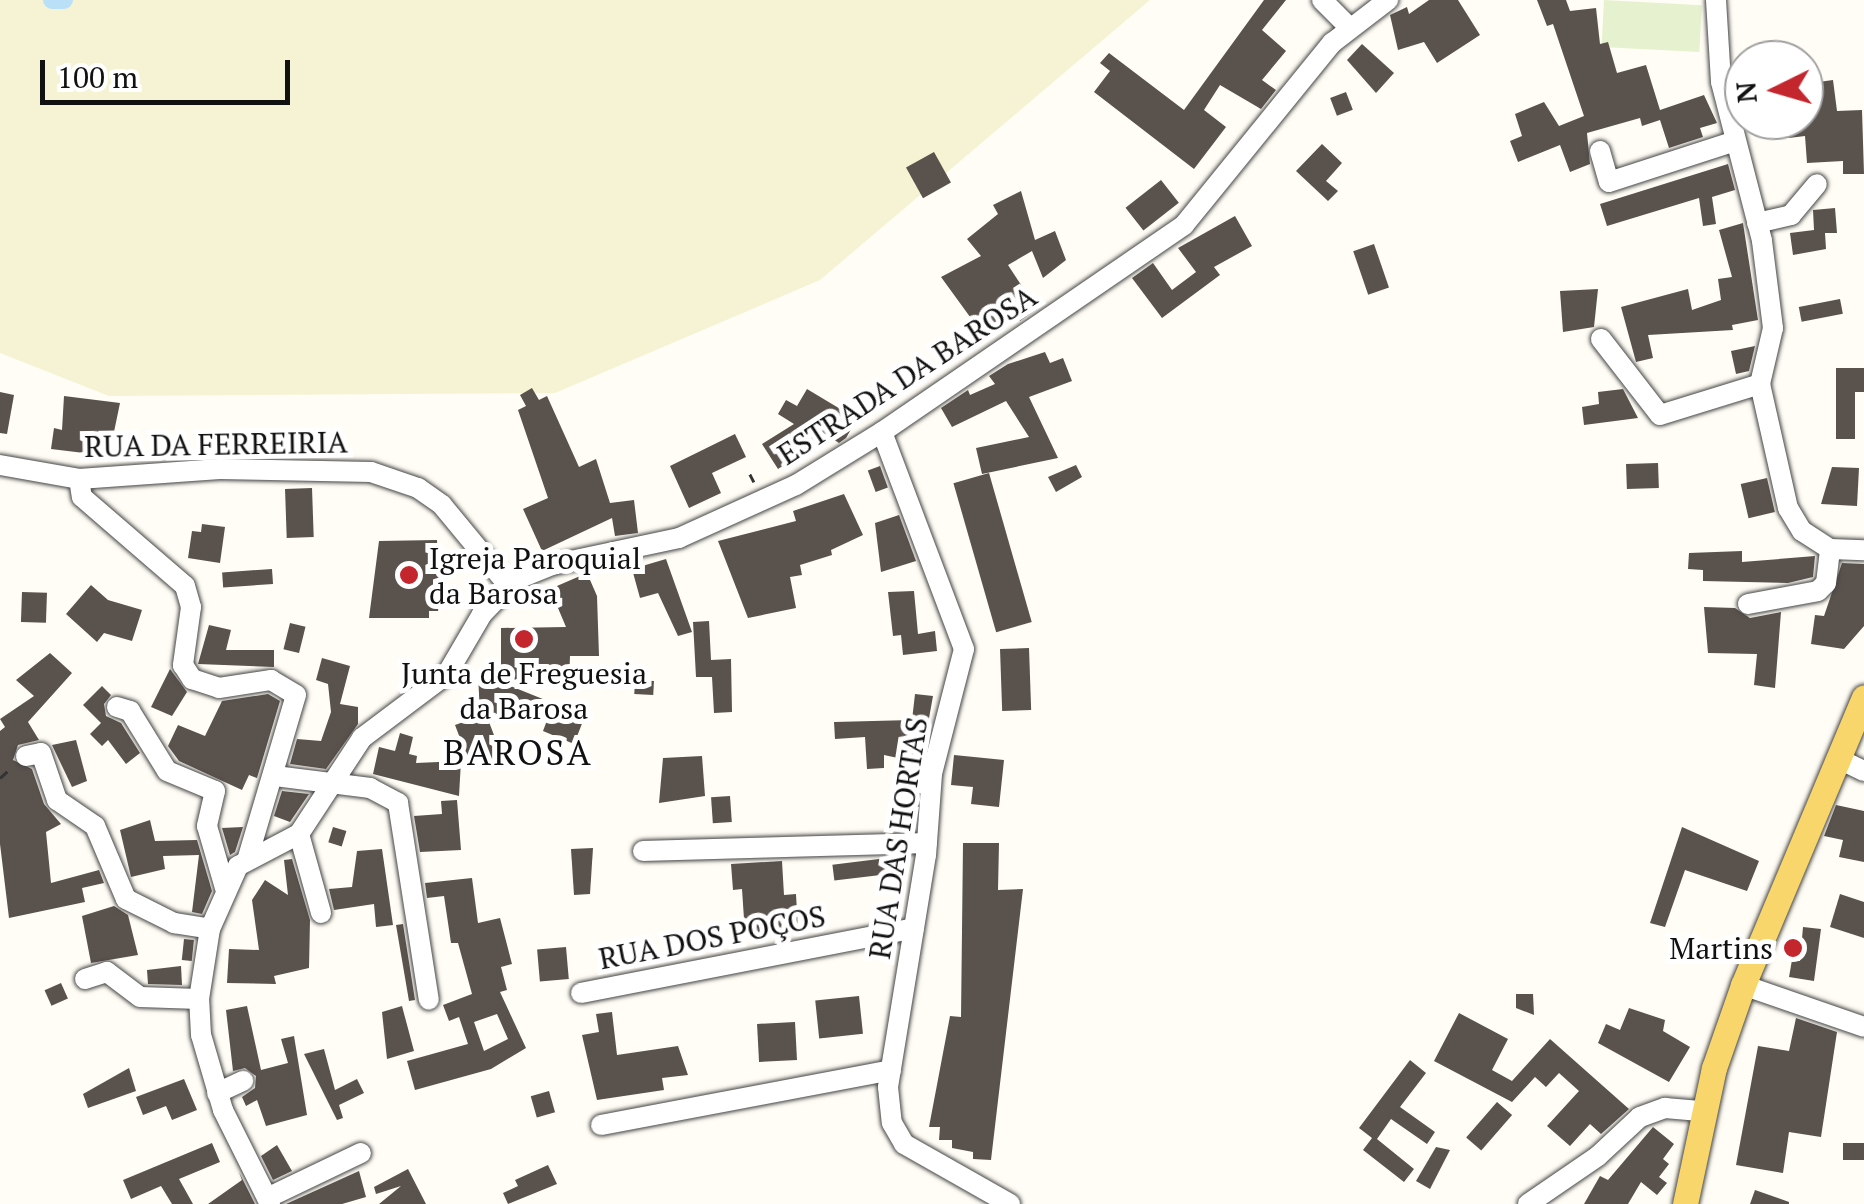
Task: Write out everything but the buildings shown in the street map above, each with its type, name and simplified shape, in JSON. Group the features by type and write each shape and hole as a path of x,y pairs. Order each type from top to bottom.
{"main road":[{"path":"1685,1204 1703,1110 1743,985 1864,697"}],"street":[{"path":"1322,0 1348,26"},
{"name":"ESTRADA DA BAROSA","path":"299,834 372,728 448,674 482,614 508,585 552,564 679,538 796,485 882,432 1184,225 1348,26 1388,0"},
{"path":"1716,0 1724,94"},
{"path":"1600,151 1610,182 1735,140 1757,223 1773,328 1760,384 1788,508 1802,531 1830,549 1864,550"},
{"path":"1757,223 1792,216 1817,184"},
{"path":"1602,339 1660,414 1760,384"},
{"name":"RUA DAS HORTAS","path":"882,432 964,648 932,774 927,842 891,1070 892,1124 904,1144 1010,1204"},
{"name":"RUA DA FERREIRIA","path":"0,465 79,478 220,470 371,472 442,505 508,585"},
{"path":"79,478 82,497 185,586 191,608 183,665 192,679 219,688 271,680 290,686 296,708 275,776 248,857 225,888 210,929 198,1000 200,1036 217,1092 268,1201 361,1154"},
{"path":"1748,604 1818,591 1826,583 1830,549"},
{"path":"117,707 130,710 167,770 215,790 207,826 225,888"},
{"path":"26,756 42,754 58,800 95,826 126,899 174,923 210,929"},
{"path":"1837,758 1864,771"},
{"path":"275,776 370,788 398,803 429,1000"},
{"path":"248,857 299,834 320,913"},
{"path":"643,851 927,842"},
{"name":"RUA DOS POÇOS","path":"581,993 914,928"},
{"path":"85,978 108,972 140,997 198,1000"},
{"path":"1743,985 1864,1027"},
{"path":"600,1125 891,1070"},
{"path":"217,1092 243,1081"},
{"path":"1528,1204 1586,1165 1640,1117 1664,1108 1703,1110"}],"shaded area":[{"path":"0,0 1150,0 820,280 555,393 109,396 0,353"}],"green space":[{"path":"1604,0 1702,5 1699,52 1602,47"}],"waterway":[{"path":"52,0 64,0"}],"place":[{"name":"Igreja Paroquial da Barosa","path":"409,575"},
{"name":"Junta de Freguesia da Barosa","path":"524,639"},
{"name":"Martins","path":"1793,948"}],"district":[{"name":"BAROSA","path":"518,752"}]}
